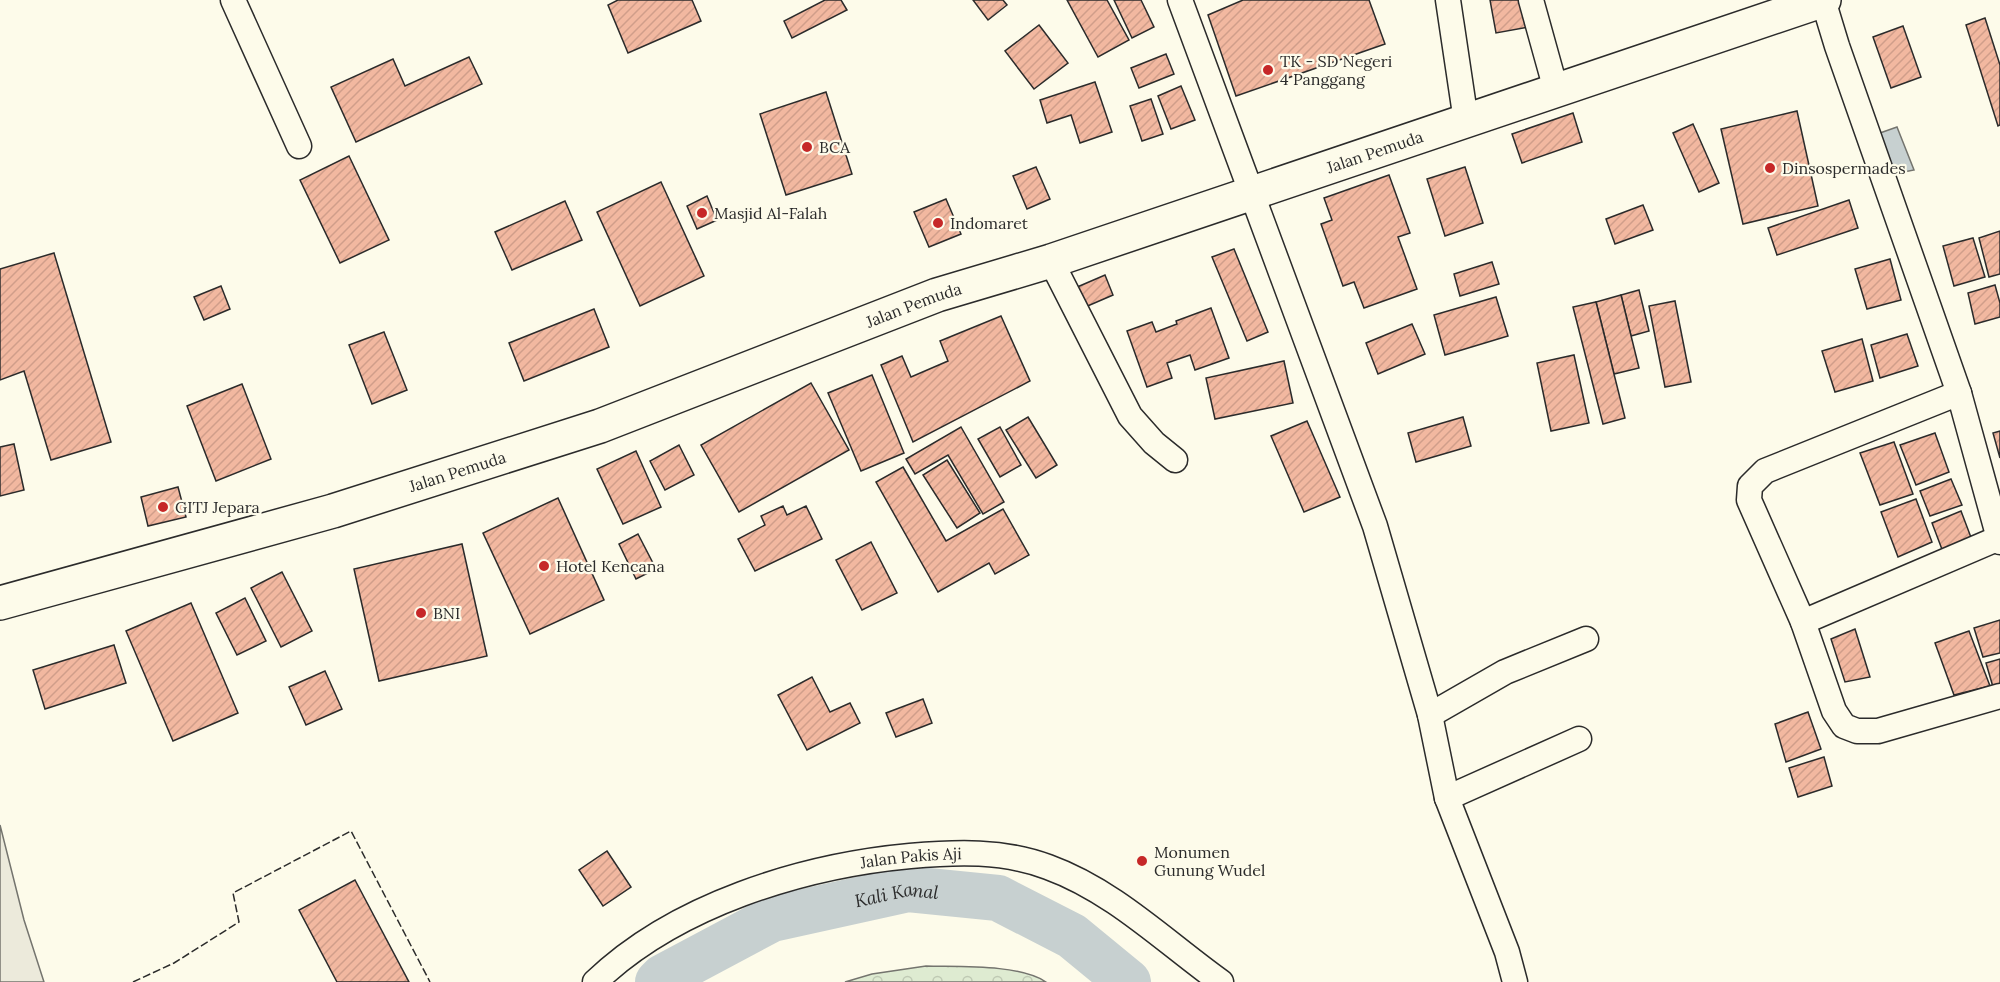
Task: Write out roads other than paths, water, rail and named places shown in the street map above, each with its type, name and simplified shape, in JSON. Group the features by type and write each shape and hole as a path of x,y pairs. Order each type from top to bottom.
{"highway":[{"name":"Jalan Pemuda","path":"0,603 333,511 600,426 937,295 1051,261 1815,1"}],"street":[{"path":"233,0 299,146"},
{"path":"1179,0 1375,526 1430,714 1447,798 1507,952 1515,982"},
{"path":"1448,0 1466,121"},
{"path":"1531,0 1556,90"},
{"path":"1803,622 1999,540 1959,393 1837,46 1815,1"},
{"path":"1051,261 1131,416 1154,443 1175,460"},
{"path":"1959,393 1765,471 1750,486 1749,500 1803,622 1833,711 1844,726 1857,731 1878,731 2000,696"},
{"path":"1430,714 1505,672 1586,639"},
{"path":"1447,798 1579,739"},
{"name":"Jalan Pakis Aji","path":"595,982 672,926 743,893 831,867 919,855 980,852 1014,857 1046,866 1077,879 1109,897 1221,982"}],"waterway":[{"name":"Kali Kanal","path":"658,982 663,977 772,919 908,889 998,898 1072,936 1128,982"}],"place":[{"name":"TK - SD Negeri 4 Panggang","path":"1268,70"},
{"name":"BCA","path":"807,147"},
{"name":"Dinsospermades","path":"1770,168"},
{"name":"Masjid Al-Falah","path":"702,213"},
{"name":"Indomaret","path":"938,223"},
{"name":"GITJ Jepara","path":"163,507"},
{"name":"Hotel Kencana","path":"544,566"},
{"name":"BNI","path":"421,613"},
{"name":"Monumen Gunung Wudel","path":"1142,861"}]}
